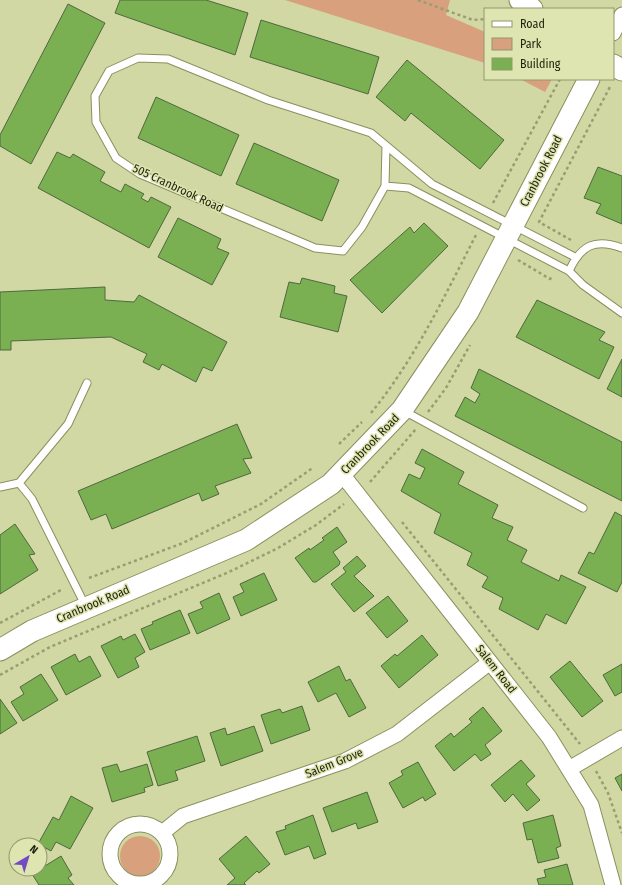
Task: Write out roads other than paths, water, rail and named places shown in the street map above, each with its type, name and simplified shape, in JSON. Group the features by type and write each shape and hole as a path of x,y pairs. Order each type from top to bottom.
{"street":[{"path":"520,0 531,8"},
{"path":"614,31 622,16"},
{"name":"Cranbrook Road","path":"0,650 32,631 246,540 331,484 402,410 468,312 588,80"},
{"name":"Salem Road","path":"341,473 549,737 591,805 613,885"},
{"name":"Salem Grove","path":"162,833 184,816 345,761 398,734 490,662"},
{"path":"569,769 622,738"},
{"path":"135,824 145,824 154,827 162,833 168,841 170,856 166,870 159,878 150,883 140,884 130,882 121,877 114,870 111,856 113,842 118,834 135,824"}],"lane":[{"name":"505 Cranbrook Road","path":"386,146 385,186 362,227 343,251 315,248 140,174 116,158 96,122 95,96 109,71 138,58 168,59 268,100 371,133 432,184 488,212 510,232"},
{"path":"385,186 409,188 481,225 510,232 573,256"},
{"path":"510,232 566,270 583,285 622,312"},
{"path":"566,270 573,256 592,244 608,243 622,248"},
{"path":"0,487 19,483 68,424 87,383"},
{"path":"402,410 583,508"},
{"path":"19,483 32,499 86,607"}]}
